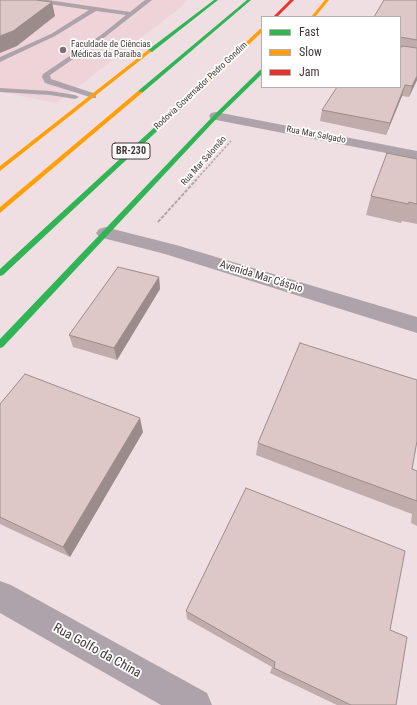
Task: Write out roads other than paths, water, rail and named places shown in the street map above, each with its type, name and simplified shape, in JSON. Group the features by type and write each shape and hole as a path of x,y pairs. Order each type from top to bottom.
{"main road":[{"path":"0,169 216,0"},
{"path":"0,211 249,0"},
{"path":"276,16 292,0"},
{"path":"314,16 327,0"},
{"name":"Rodovia Governador Pedro Gondim","path":"0,273 261,31"},
{"path":"2,342 216,116 261,72"}],"street":[{"name":"Rua Mar Salgado","path":"216,116 417,155"},
{"name":"Avenida Mar Cáspio","path":"105,233 170,249 417,324"},
{"name":"Rua Golfo da China","path":"0,596 195,705"}],"lane":[{"path":"36,0 132,14"},
{"path":"91,97 48,81 46,77 47,74 132,14 149,0"},
{"path":"0,60 53,35 94,9"},
{"path":"0,90 91,97"}],"place":[{"name":"Faculdade de Ciências Médicas da Paraíba","path":"63,50"}]}
